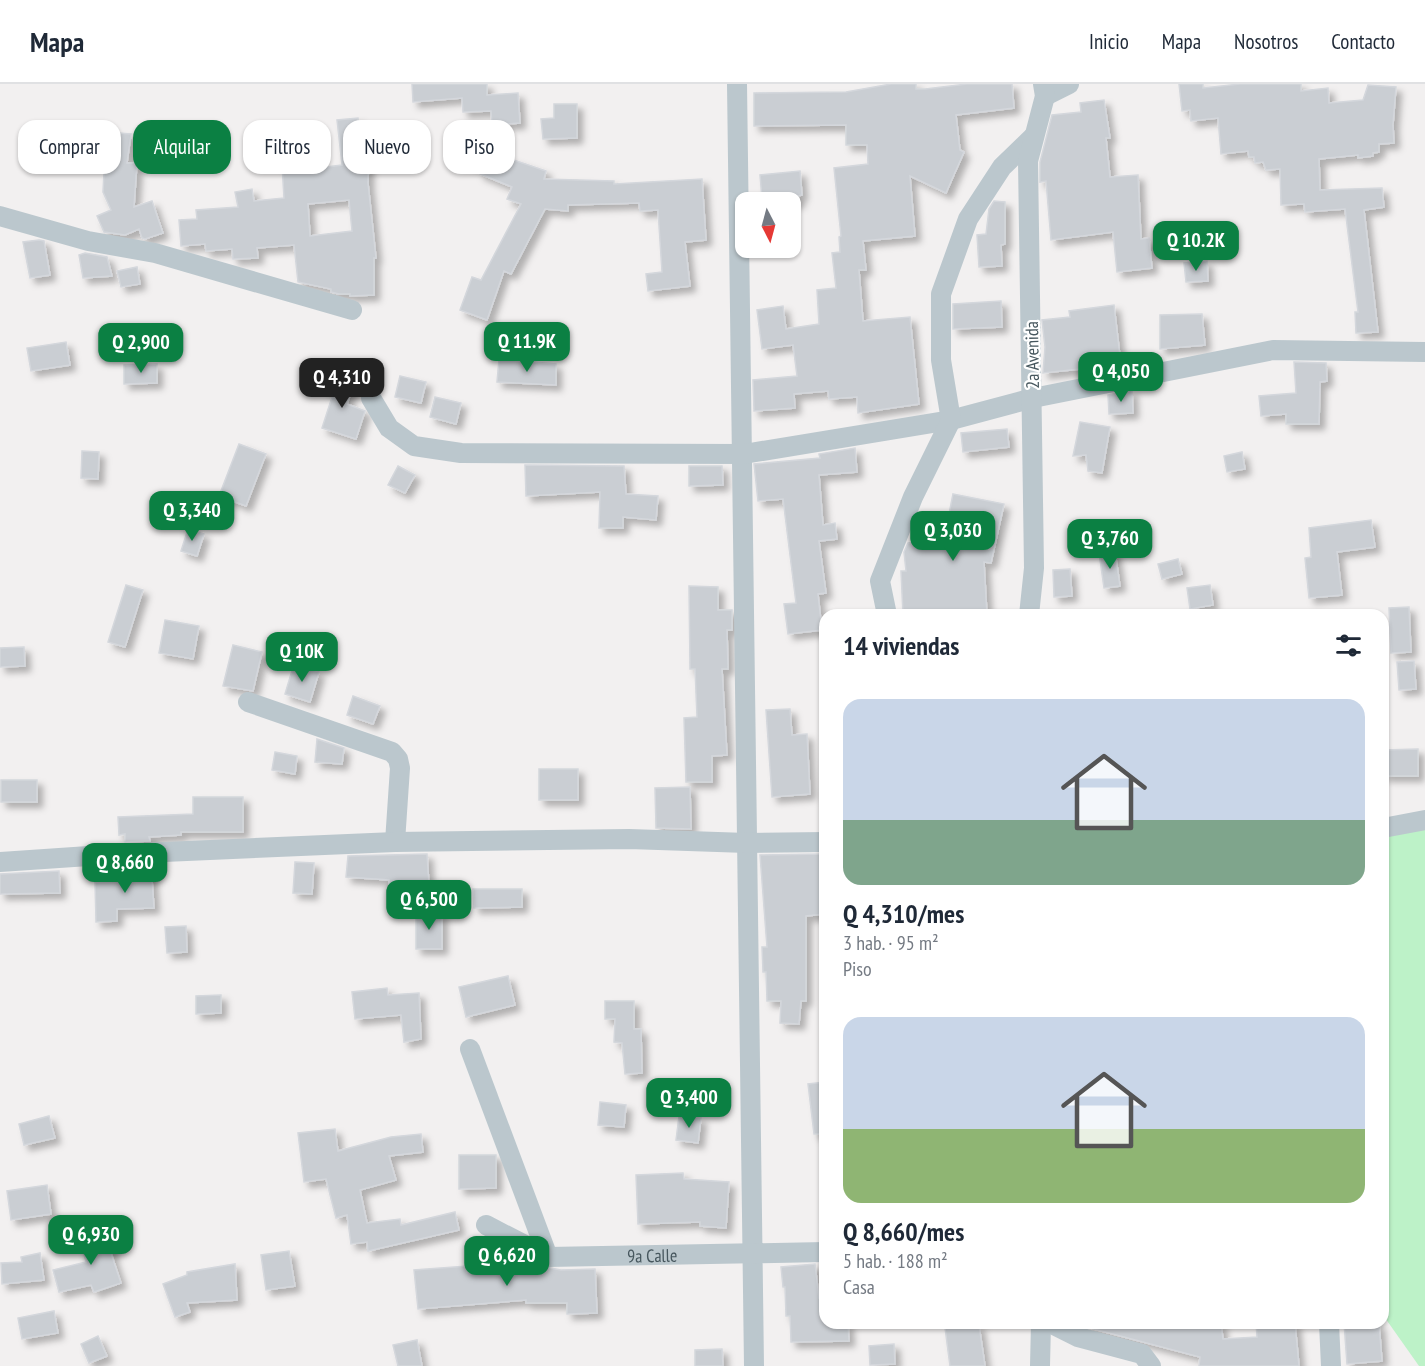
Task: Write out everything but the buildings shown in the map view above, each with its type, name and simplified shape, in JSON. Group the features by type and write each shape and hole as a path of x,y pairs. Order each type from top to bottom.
{"street":[{"path":"737,84 744,454 754,1366"},
{"path":"1044,90 1069,84"},
{"name":"2a Avenida","path":"1030,609 1034,568 1028,161 1044,90"},
{"path":"886,609 880,581 913,497 951,420 941,360 941,294 968,219 1002,167 1034,136"},
{"path":"0,216 88,241 155,253 352,310"},
{"path":"371,398 389,428 414,446 461,453 744,454 951,420 1033,398 1273,350 1425,352"},
{"path":"248,702 392,752 398,759 400,768 394,842"},
{"path":"1389,827 1425,819"},
{"path":"0,862 118,854 394,842 629,839 747,843 819,842"},
{"path":"470,1049 548,1257"},
{"name":"9a Calle","path":"486,1225 548,1257 819,1252"},
{"path":"1040,1366 1041,1329"},
{"path":"1062,1329 1078,1337 1142,1354 1151,1366"},
{"path":"1329,1329 1331,1366"}],"green space":[{"path":"1425,828 1425,1366 1419,1366 1389,1324 1389,834"}]}
